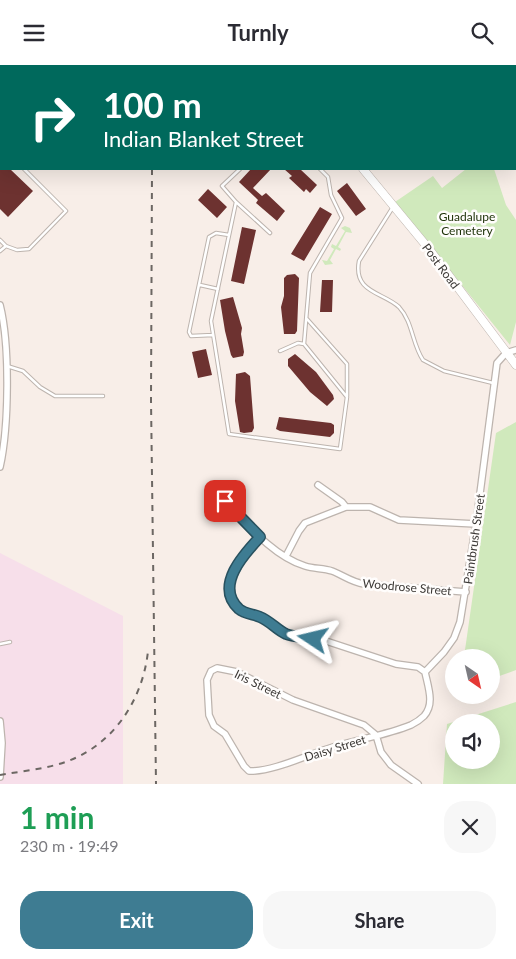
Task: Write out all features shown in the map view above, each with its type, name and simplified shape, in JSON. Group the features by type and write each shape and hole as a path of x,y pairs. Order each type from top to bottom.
{"street":[{"name":"Post Road","path":"364,170 394,206 516,365"},
{"path":"0,305 4,321 5,366 0,467"},
{"path":"506,353 516,350"},
{"name":"Paintbrush Street","path":"426,672 454,638 460,622 476,524 497,363 506,353"},
{"path":"318,485 342,501 346,507"},
{"name":"Woodrose Street","path":"225,501 260,537 286,556 304,566 332,571 352,582 466,592"},
{"path":"286,556 298,531 305,523 346,507 370,507 399,520 476,524"},
{"path":"260,537 246,552 230,579 229,591 233,602 240,610 262,617 286,634 326,641 396,664 418,667 426,672"},
{"name":"Iris Street","path":"244,766 225,734 214,726 209,715 207,680 211,671 217,667 237,672 293,700 364,725 376,735"},
{"name":"Daisy Street","path":"244,766 249,771 255,771 413,725 425,716 431,705 426,672"},
{"path":"0,721 0,777"},
{"path":"376,735 381,752 391,765 418,784"}],"lane":[{"path":"0,240 6,246 16,250 29,249 66,211 25,170"},
{"path":"239,170 222,186 236,202 270,233"},
{"path":"321,170 328,177 331,195 342,218 310,273 304,343 347,397"},
{"path":"236,202 212,321 229,434 340,449 347,397 348,364 306,319"},
{"path":"394,206 359,261 357,271 363,283 373,294 398,306 406,318 423,360 444,371 494,383"},
{"path":"214,335 197,338 189,333 209,237 216,233 229,235"},
{"path":"0,251 6,246"},
{"path":"199,285 218,289"},
{"path":"280,351 298,343 304,343"},
{"path":"5,366 22,371 55,397 103,396"},
{"path":"0,644 10,642"}],"shaded area":[{"path":"0,553 123,616 123,784 0,784"}],"green space":[{"name":"Guadalupe Cemetery","path":"465,170 494,170 506,205 516,220 516,322 510,345 395,202 433,176 442,188"},
{"path":"345,226 350,228 352,233 346,232 338,247 341,249 340,251 336,249 330,260 333,264 325,265 322,260 327,261 334,249 331,247 332,244 336,246 345,231 341,228"},
{"path":"516,422 516,670 500,676 500,649 465,649 496,433"},
{"path":"516,702 516,784 443,784 445,754 445,769 500,769 500,714 478,714"}],"building":[{"path":"0,170 11,170 33,191 8,217 0,209"},
{"path":"250,170 270,170 253,188 262,196 266,193 285,211 277,221 256,203 258,200 239,182"},
{"path":"285,170 301,170 317,185 310,193 306,189 304,192 289,178 292,176"},
{"path":"347,183 366,209 356,216 337,191"},
{"path":"208,189 227,207 217,218 198,200"},
{"path":"320,207 332,214 304,261 291,254"},
{"path":"242,227 256,230 244,284 231,281"},
{"path":"295,274 299,278 297,331 295,334 284,334 281,307 284,296 284,278 287,275"},
{"path":"322,280 333,280 332,312 320,312"},
{"path":"233,297 242,328 244,352 243,356 233,358 225,331 220,300"},
{"path":"206,349 212,375 198,378 192,352"},
{"path":"295,354 316,372 333,395 334,399 327,406 310,392 288,366 288,359"},
{"path":"245,372 250,376 254,428 252,432 244,433 240,432 235,401 236,374"},
{"path":"279,417 331,423 334,425 334,433 330,437 280,431 276,429"}],"railway":[{"path":"152,170 151,400 156,784"},
{"path":"0,775 60,764 84,753 99,743 123,718 133,702 140,686 148,651"}],"route":[{"path":"225,501 260,537 246,552 230,579 229,591 233,602 240,610 262,617 286,634 313,639"}]}
